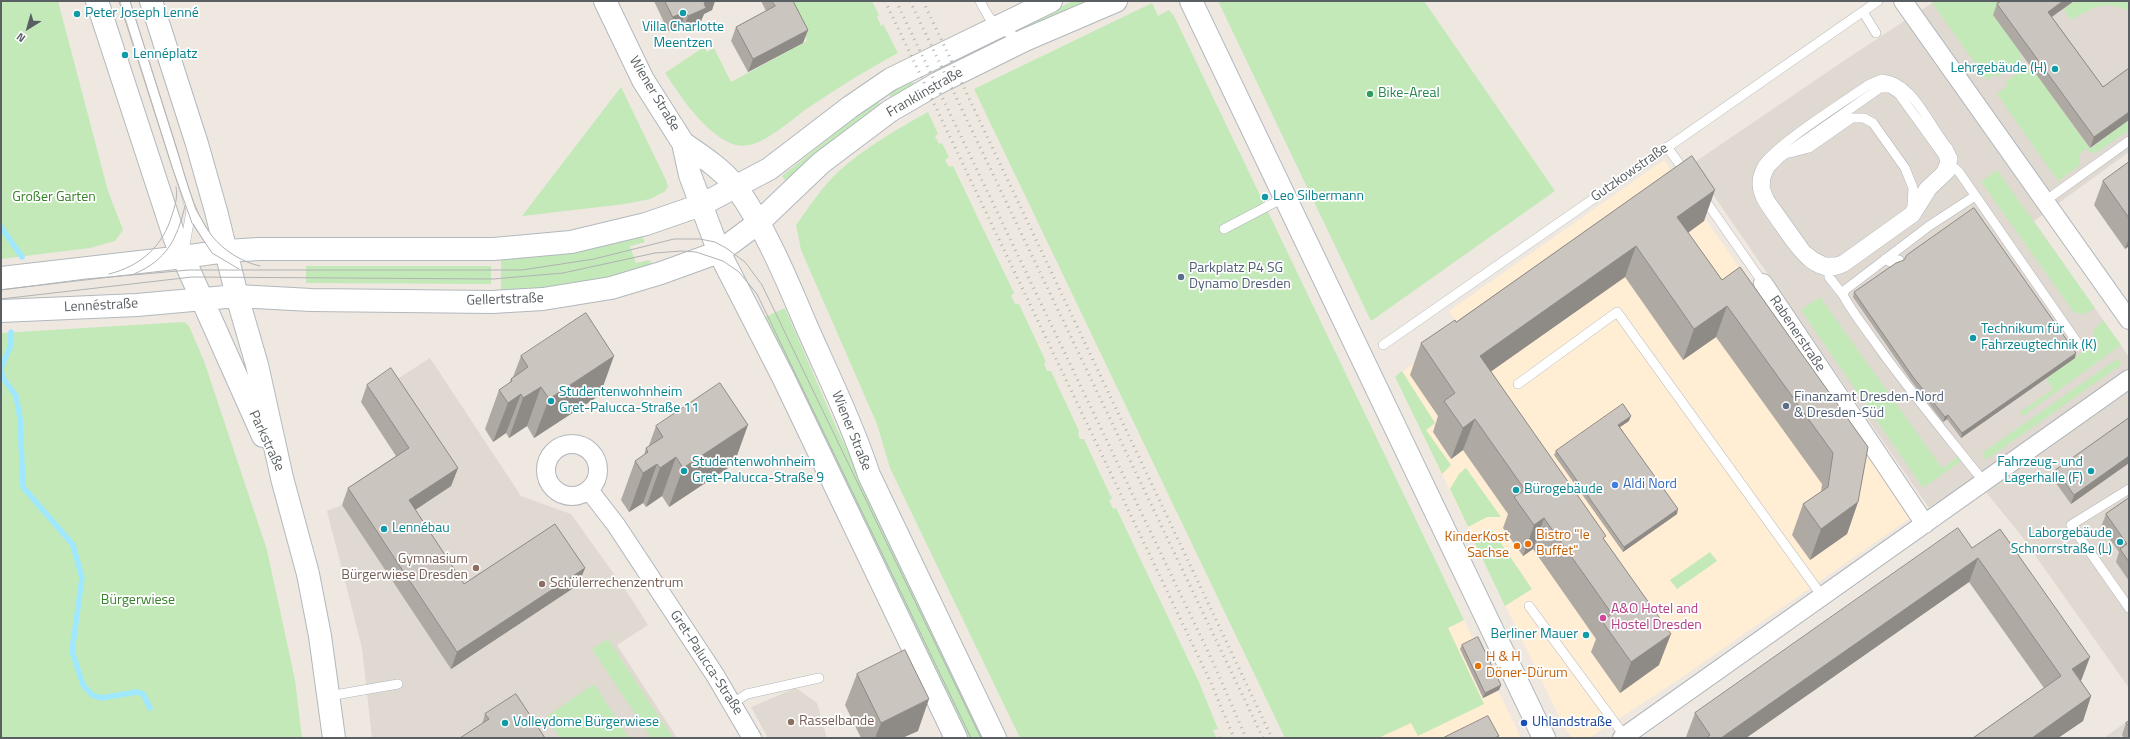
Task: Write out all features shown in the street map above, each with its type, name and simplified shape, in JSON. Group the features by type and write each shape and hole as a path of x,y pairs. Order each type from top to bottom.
{"main road":[{"path":"97,1 169,225 201,299 237,296 225,256 197,144 151,1"},
{"name":"Wiener Straße","path":"604,1 643,80 684,143 713,163 736,187 758,223 780,265 857,439 869,475 995,738"},
{"name":"Franklinstraße","path":"736,187 769,170 850,107 891,79 1051,1"},
{"name":"Franklinstraße","path":"758,223 821,163 890,111 938,83 1024,40 1116,1"},
{"path":"1191,1 1544,738"},
{"name":"Wiener Straße","path":"684,143 690,175 719,252 783,377 956,738"},
{"path":"1,278 183,257 225,256 259,249 494,250 571,242 646,224 701,205 736,187"},
{"name":"Gellertstraße","path":"237,296 311,300 420,302 492,302 543,299 612,288 661,273 719,252 758,223"},
{"name":"Parkstraße","path":"237,296 257,365 282,478"},
{"name":"Parkstraße","path":"201,299 282,478"},
{"name":"Lennéstraße","path":"1,311 137,305 201,299"},
{"path":"282,478 308,574 320,636 334,738"}],"street":[{"path":"1903,1 2129,320"},
{"name":"Rabenerstraße","path":"1763,283 1925,524"},
{"path":"1625,737 2129,379"},
{"name":"Gret-Palucca-Straße","path":"589,490 638,557 733,703 752,738"}],"lane":[{"path":"125,1 191,211 207,237 225,256"},
{"path":"980,1 988,16 997,27 1024,40"},
{"name":"Gutzkowstraße","path":"1383,345 1878,1"},
{"path":"1863,12 1876,33"},
{"path":"1886,80 1900,84 1908,91 1948,148 1953,158 1952,166 1948,176 1932,190 1913,219 1849,265 1841,269 1828,266 1814,266 1803,258 1760,198 1757,184 1759,171 1772,153 1871,83 1886,80"},
{"path":"1828,266 1845,258 1910,210 1924,187 1941,172 1944,159 1901,96 1890,88 1875,90 1781,157 1767,174 1765,184 1768,194 1806,250 1828,266 1843,295 1913,395 1930,417 1945,431 1984,482"},
{"path":"1781,157 1809,148 1852,118 1864,118 1875,126 1909,174 1913,188 1910,210"},
{"path":"2045,201 2129,141"},
{"name":"Rabenerstraße","path":"1668,147 1763,283"},
{"path":"1952,166 1959,172 2079,345"},
{"path":"1843,295 1845,290 1885,259 1929,226 1975,196"},
{"path":"1224,229 1285,197"},
{"path":"183,257 191,211"},
{"path":"1885,259 1890,262 1899,260"},
{"path":"1518,384 1618,312 1822,596"},
{"path":"2129,489 2071,525 2129,608"},
{"path":"1529,606 1625,737"},
{"path":"733,703 747,694 819,678"},
{"path":"329,696 398,684"}],"shaded area":[{"path":"1935,1 2129,1 2129,152 2034,221 2129,357 2129,688 2020,534 1976,480 1929,508 1692,164"},
{"path":"1664,160 1913,516 1678,680 1589,738 1573,738 1565,729 1395,377 1461,330 1449,311"},
{"name":"Gymnasium Bürgerwiese Dresden","path":"430,358 521,496 571,514 629,595 648,625 617,645 677,738 372,738 362,648 327,511 342,505 402,465 361,402"},
{"path":"1464,620 1521,738 1378,738 1411,723 1418,736 1448,628"},
{"name":"Rasselbande","path":"796,688 817,703 827,738 768,738 751,707"},
{"path":"2129,720 2129,738 2104,738"}],"green space":[{"name":"Großer Garten","path":"1,1 58,1 108,191 123,230 115,241 90,248 1,259"},
{"path":"790,1 872,1 879,15 877,17 881,26 883,24 898,53 840,87 805,110 778,131 761,141 740,146 725,141 715,134 696,115 665,73 704,47 707,52 714,48 731,82 807,41"},
{"path":"1073,1 1086,1 1030,29 1020,27"},
{"name":"Bike-Areal","path":"1218,1 1424,1 1555,191 1371,321"},
{"path":"1935,1 2012,1 1993,15 2021,53 2019,54 2023,60 1998,77 1995,74 1987,80 1932,3"},
{"path":"2075,1 2129,1 2129,11 2112,6 2099,6 2071,20 2064,9"},
{"path":"1152,3 1158,16 1169,10 1174,16 1464,620 1448,628 1484,704 1418,736 1411,723 1378,738 1285,738 974,89"},
{"path":"998,37 1005,39 961,61 958,56"},
{"path":"2026,68 2030,72 2033,70 2090,149 2129,120 2129,130 2096,153 2092,153 2086,149 2080,154 2080,165 2058,181 1997,94 2008,85 2006,81"},
{"path":"911,79 914,85 892,99 888,93"},
{"path":"621,87 668,187 664,192 650,199 625,204 522,216"},
{"path":"877,100 881,106 787,183 782,176"},
{"path":"928,112 938,134 935,136 939,144 942,143 949,157 945,160 949,167 953,166 1014,293 1011,296 1015,304 1019,304 1046,362 1044,364 1047,371 1051,371 1079,431 1078,434 1080,439 1084,439 1112,499 1109,500 1113,509 1116,508 1198,680 1218,729 1213,730 1216,737 1221,736 1221,738 1020,738 890,468 877,424 801,250 796,225 816,197 848,163 881,139"},
{"path":"1997,170 2095,308 2087,313 2081,314 2073,311 1981,182"},
{"path":"642,236 645,242 630,246 636,263 650,260 653,268 594,282 501,293 501,258 566,252"},
{"path":"306,266 491,266 491,284 306,283"},
{"path":"1820,297 1942,468 1958,457 1961,461 1923,488 1801,310"},
{"path":"785,308 836,427 986,738 967,738 765,317"},
{"path":"2103,320 2121,345 2023,416 2020,412 2053,389 2046,378 2095,343 2093,331"},
{"name":"Bürgerwiese","path":"184,322 189,326 204,361 267,550 295,680 302,738 1,738 1,333"},
{"path":"2117,359 2122,364 1986,460 1982,453"},
{"path":"1402,371 1435,423 1426,430 1451,465 1442,474 1395,377"},
{"path":"1466,468 1501,517 1487,517 1468,527 1450,489 1459,474"},
{"path":"1492,530 1532,589 1505,606 1474,541"},
{"path":"1710,552 1717,561 1677,589 1670,580"},
{"path":"608,639 673,738 651,738 592,649"},
{"path":"594,684 629,738 560,738 546,717"}],"building":[{"path":"665,1 708,1 704,3 706,8 688,16 686,11 673,17"},
{"path":"772,1 793,1 808,30 753,59 736,27 775,6"},
{"name":"Lehrgebäude (H)","path":"2001,1 2063,1 2048,12 2103,87 2129,68 2129,112 2094,137 1997,4"},
{"path":"1692,156 1715,190 1677,217 1722,280 1740,267 1868,447 1858,502 1821,529 1803,504 1828,487 1833,453 1727,306 1694,329 1636,246 1480,356 1606,536 1603,538 1671,634 1631,662 1602,621 1612,614 1544,518 1534,525 1514,497 1525,490 1475,419 1463,428 1444,401 1455,393 1421,343 1455,320 1456,322"},
{"path":"2129,162 2129,218 2103,181"},
{"name":"Technikum für Fahrzeugtechnik (K)","path":"1974,208 2076,353 1962,433 1948,415 1945,417 1913,377 1854,292 1896,263 1904,260 1907,255"},
{"path":"586,313 614,356 549,399 541,387 523,398 521,394 508,403 499,390 528,367 521,356"},
{"name":"Lennébau","path":"391,368 458,468 409,500 464,584 555,524 585,568 457,652 348,488 409,448 367,385"},
{"path":"720,383 748,425 683,468 676,457 660,468 657,464 643,473 635,461 648,452 646,448 663,437 656,426"},
{"name":"Aldi Nord","path":"1623,404 1631,416 1618,425 1678,509 1624,547 1556,451"},
{"name":"Fahrzeug- und Lagerhalle (F)","path":"2129,418 2129,456 2074,495 2056,470"},
{"path":"2129,498 2129,562 2120,549 2127,544 2106,514"},
{"path":"1958,528 1972,548 2000,529 2090,657 2072,669 2091,696 2032,738 1973,738 2061,676 1978,558 1721,738 1706,738 1710,735 1695,713"},
{"name":"H & H Döner-Dürum","path":"1478,637 1501,685 1485,693 1462,645"},
{"path":"905,650 929,699 881,723 857,674"},
{"path":"516,694 545,738 460,738 489,719 485,714"},
{"path":"1488,716 1499,736 1495,738 1443,738"}],"waterway":[{"path":"1,227 22,257"},
{"path":"1,368 10,347 11,332"},
{"path":"1,370 3,378 16,396 20,418 23,487 73,545 82,578 72,651 83,685 92,695 101,698 137,692 143,694 150,708"}],"tram line":[{"path":"119,1 172,167 192,223 212,253 239,269"},
{"path":"130,1 190,191 199,215 212,236 222,246 240,259 260,266"},
{"path":"109,274 131,266 141,260 157,245 163,236 172,215 175,205 177,191 176,187"},
{"path":"134,274 155,262 163,255 174,238 185,206"},
{"path":"1,290 86,279 189,270 522,270 594,259 674,239 700,239 715,242 745,262 762,285 981,738"},
{"path":"1,299 192,277 493,279 563,273 655,253 681,251 696,252 723,261 739,272 757,294 971,738"}],"railway":[{"path":"885,1 1211,683 1234,738"},
{"path":"896,1 1212,660 1246,738"},
{"path":"910,1 1263,738"},
{"path":"923,1 1272,738"}],"place":[{"name":"Villa Charlotte Meentzen","path":"683,13"},
{"name":"Peter Joseph Lenné","path":"77,14"},
{"name":"Lennéplatz","path":"125,55"},
{"name":"Lehrgebäude (H)","path":"2055,69"},
{"name":"Bike-Areal","path":"1370,94"},
{"name":"Leo Silbermann","path":"1265,197"},
{"name":"Parkplatz P4 SG Dynamo Dresden","path":"1181,277"},
{"name":"Technikum für Fahrzeugtechnik (K)","path":"1973,338"},
{"name":"Studentenwohnheim Gret-Palucca-Straße 11","path":"551,401"},
{"name":"Finanzamt Dresden-Nord & Dresden-Süd","path":"1786,406"},
{"name":"Studentenwohnheim Gret-Palucca-Straße 9","path":"684,471"},
{"name":"Fahrzeug- und Lagerhalle (F)","path":"2091,471"},
{"name":"Aldi Nord","path":"1615,485"},
{"name":"Bürogebäude","path":"1516,490"},
{"name":"Lennébau","path":"384,529"},
{"name":"Laborgebäude Schnorrstraße (L)","path":"2120,542"},
{"name":"Bistro \"le Buffet\"","path":"1528,544"},
{"name":"KinderKost Sachse","path":"1517,546"},
{"name":"Gymnasium Bürgerwiese Dresden","path":"476,568"},
{"name":"Schülerrechenzentrum","path":"542,584"},
{"name":"A&O Hotel and Hostel Dresden","path":"1603,618"},
{"name":"Berliner Mauer","path":"1586,635"},
{"name":"H & H Döner-Dürum","path":"1478,666"},
{"name":"Rasselbande","path":"791,722"},
{"name":"Volleydome Bürgerwiese","path":"505,723"},
{"name":"Uhlandstraße","path":"1524,723"}]}
